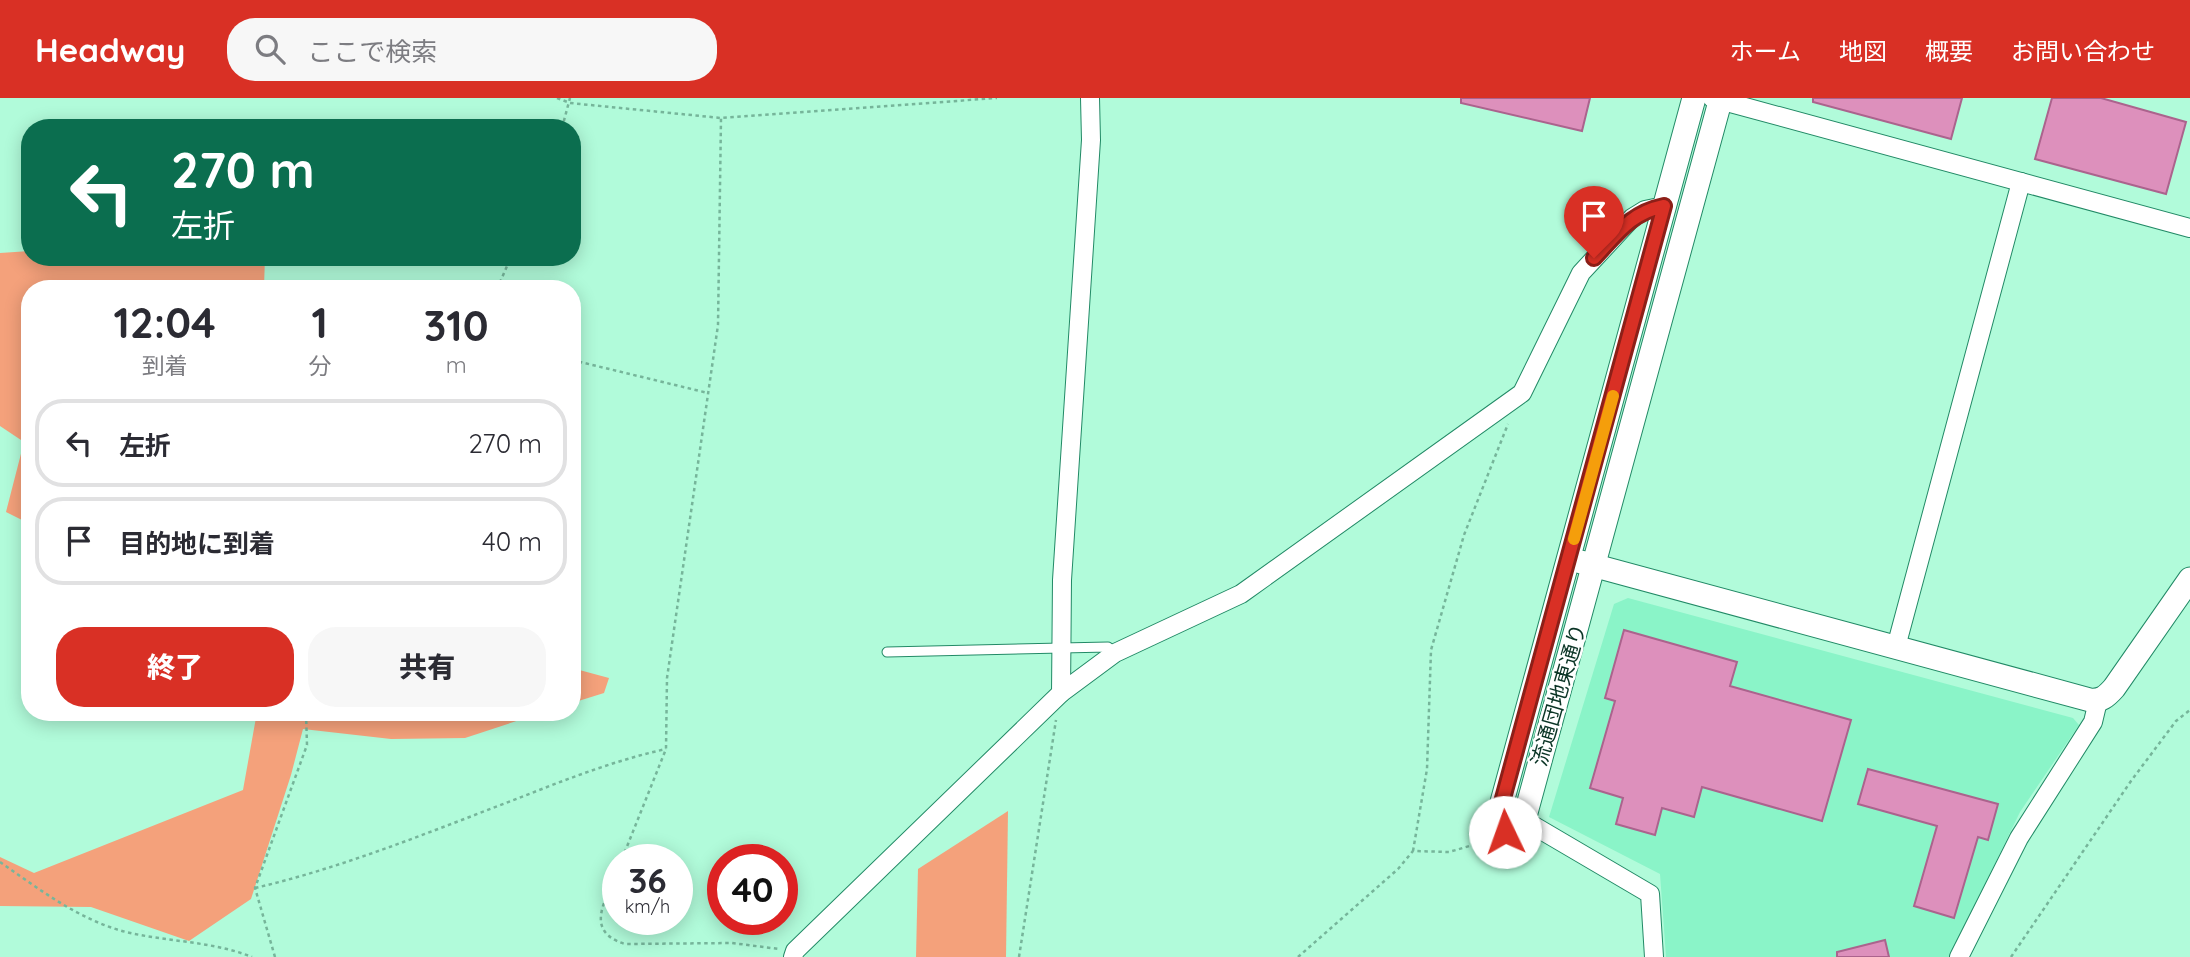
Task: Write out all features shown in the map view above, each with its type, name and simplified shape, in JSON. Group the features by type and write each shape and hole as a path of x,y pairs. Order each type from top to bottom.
{"street":[{"path":"1061,693 1062,580 1091,140 1090,98"},
{"name":"流通団地東通り","path":"1694,98 1499,813 1514,826 1595,566 1718,99"},
{"path":"1718,99 2190,228"},
{"path":"1896,647 2021,182"},
{"path":"794,954 1061,693 1115,653 1241,593 1522,393 1581,273 1632,218 1645,210 1664,206"},
{"path":"1568,558 2098,701 2114,688 2190,579"},
{"path":"1959,957 2019,838 2093,722 2098,701"},
{"path":"1514,826 1650,894 1654,957"}],"lane":[{"path":"887,652 1108,647 1115,653"}],"path":[{"path":"557,98 721,117 997,98"},
{"path":"565,119 570,100"},
{"path":"628,844 666,749 667,678 718,325 721,117"},
{"path":"581,362 708,393"},
{"path":"1298,957 1398,869 1413,851 1427,769 1432,650 1464,535 1522,393"},
{"path":"1019,957 1061,693"},
{"path":"2011,957 2131,781 2176,722 2190,710"},
{"path":"275,957 255,888 306,745 306,721"},
{"path":"255,888 308,876 553,785 643,754 666,749"},
{"path":"1413,851 1449,852 1494,838 1514,826"},
{"path":"0,862 65,906 96,922 125,932 216,946 252,957"},
{"path":"606,935 625,944 732,943 794,954"}],"shaded area":[{"path":"21,252 21,266 265,266 264,280 21,280 21,440 0,426 0,253"},
{"path":"21,454 21,520 6,512"},
{"path":"1628,598 2073,718 2079,725 2020,812 1950,957 1666,957 1660,874 1549,817 1614,604"},
{"path":"581,670 609,678 604,693 581,700"},
{"path":"255,721 517,721 465,738 391,739 303,729 251,899 189,941 91,907 0,906 0,857 34,873 243,790"},
{"path":"1008,811 1006,957 916,957 918,869"}],"building":[{"path":"1461,98 1590,98 1582,131 1461,103"},
{"path":"1813,98 1962,98 1951,139 1813,102"},
{"path":"2052,98 2101,98 2186,122 2166,194 2035,159"},
{"path":"1624,630 1737,662 1730,686 1851,720 1822,821 1702,787 1694,817 1662,808 1655,835 1616,824 1623,798 1590,788 1615,701 1605,698"},
{"path":"1868,769 1998,804 1988,840 1978,837 1954,918 1914,906 1937,826 1858,804"},
{"path":"1885,940 1889,957 1837,957 1837,952"}],"slow traffic":[{"path":"1574,539 1613,396"}],"route":[{"path":"1505,832 1499,813 1664,206 1645,210 1632,218 1594,258"}]}
